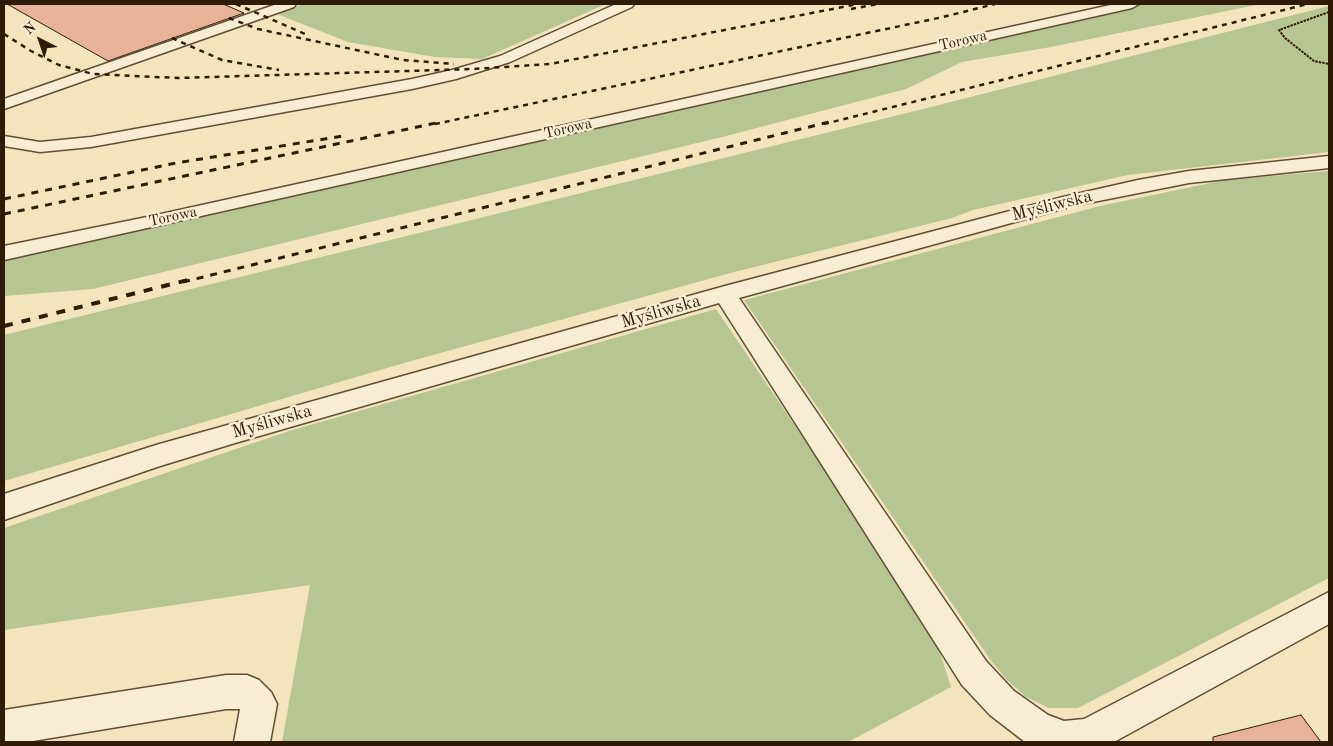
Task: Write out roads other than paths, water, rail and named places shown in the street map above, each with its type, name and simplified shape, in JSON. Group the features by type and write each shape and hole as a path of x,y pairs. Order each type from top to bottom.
{"street":[{"path":"4,104 289,4"},
{"path":"4,141 40,147 91,142 412,84 473,70 505,59 627,4"},
{"name":"Torowa","path":"4,253 152,222 1132,4"},
{"name":"Myśliwska","path":"4,507 156,456 235,432 725,294 1070,201 1189,177 1329,162"},
{"path":"725,294 974,673 1002,703 1037,729 1064,739 1087,737 1329,607"},
{"path":"4,728 226,692 247,692 259,704 252,742"}],"railway":[{"path":"236,4 305,34"},
{"path":"4,34 31,51 59,65 93,74 178,78 473,69 550,64 858,4"},
{"path":"851,9 878,4"},
{"path":"435,124 943,17 995,4"},
{"path":"824,124 1308,4"},
{"path":"229,18 258,29 403,60 454,64"},
{"path":"172,38 222,60 279,70"},
{"path":"4,214 441,122"},
{"path":"183,282 829,122"},
{"path":"4,199 176,163 343,136"},
{"path":"4,326 188,280"}]}
